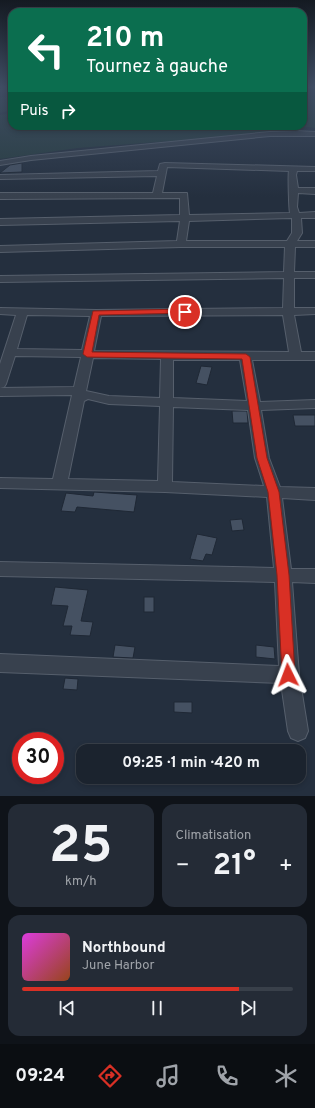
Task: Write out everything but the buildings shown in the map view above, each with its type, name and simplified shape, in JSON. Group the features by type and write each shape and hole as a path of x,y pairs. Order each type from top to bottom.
{"street":[{"path":"0,162 270,134 315,134"},
{"path":"158,195 162,173 165,166 315,169"},
{"path":"294,169 292,175 294,190 293,207 296,216 297,233 290,244 288,311 296,357"},
{"path":"0,177 162,173"},
{"path":"294,190 315,191"},
{"path":"0,196 185,195 185,217 181,244"},
{"path":"0,222 315,215"},
{"path":"0,249 181,244 315,244"},
{"path":"0,279 315,275"},
{"path":"0,311 96,313 315,311"},
{"path":"0,384 22,312"},
{"path":"60,484 96,313"},
{"path":"10,352 167,356 315,356"},
{"path":"165,487 167,356"},
{"path":"246,357 262,458 274,492 283,575 288,675 298,731"},
{"path":"0,392 87,395 109,400 254,406 315,404"},
{"path":"0,483 165,487 315,494"},
{"path":"0,570 315,576"},
{"path":"0,664 288,675"}],"green space":[{"path":"0,123 8,123 8,130 281,130 198,139 78,148 0,159"},
{"path":"307,123 315,123 315,128 307,127"}],"route":[{"path":"185,312 96,313 87,354 246,357 262,458 274,492 283,575 288,675"}]}
